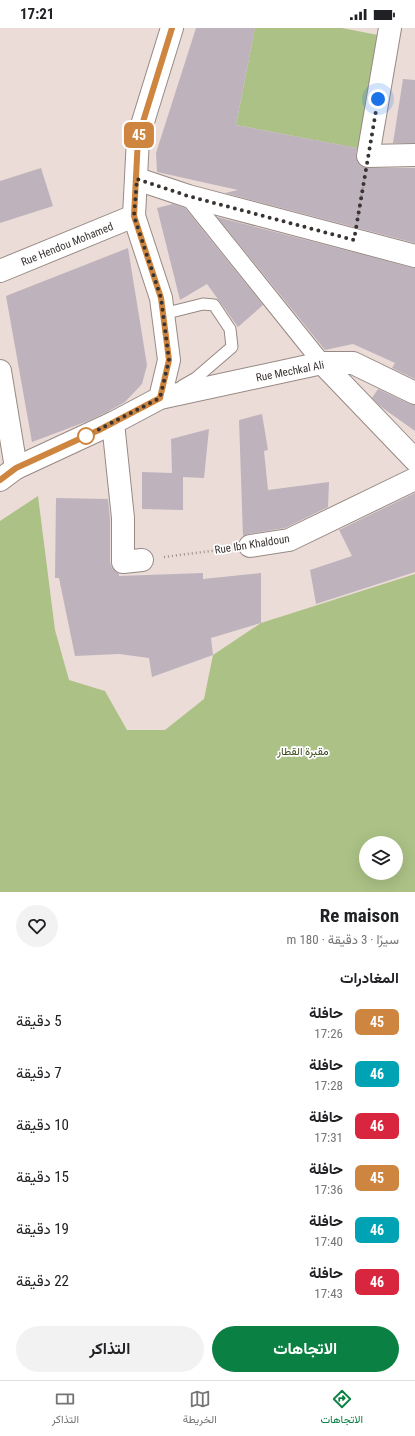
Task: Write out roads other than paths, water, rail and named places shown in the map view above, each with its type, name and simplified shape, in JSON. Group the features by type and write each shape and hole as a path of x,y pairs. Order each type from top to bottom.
{"street":[{"path":"160,398 169,360 161,298 134,216 138,138 172,28"},
{"path":"390,28 368,156 415,155"},
{"path":"137,179 188,196 415,256"},
{"path":"188,196 322,363 415,460"},
{"name":"Rue Hendou Mohamed","path":"0,271 134,216"},
{"name":"Rue Mechkal Ali","path":"8,474 113,423 160,398 322,363 354,363 415,393"},
{"path":"0,371 8,474"},
{"path":"113,423 123,518 133,561"},
{"name":"Rue Ibn Khaldoun","path":"250,546 289,540 415,478"}],"lane":[{"path":"160,398 196,378 232,347 230,329 214,305 203,304 163,314"}],"park label":[{"name":"مقبرة القطار","path":"303,751"}]}
